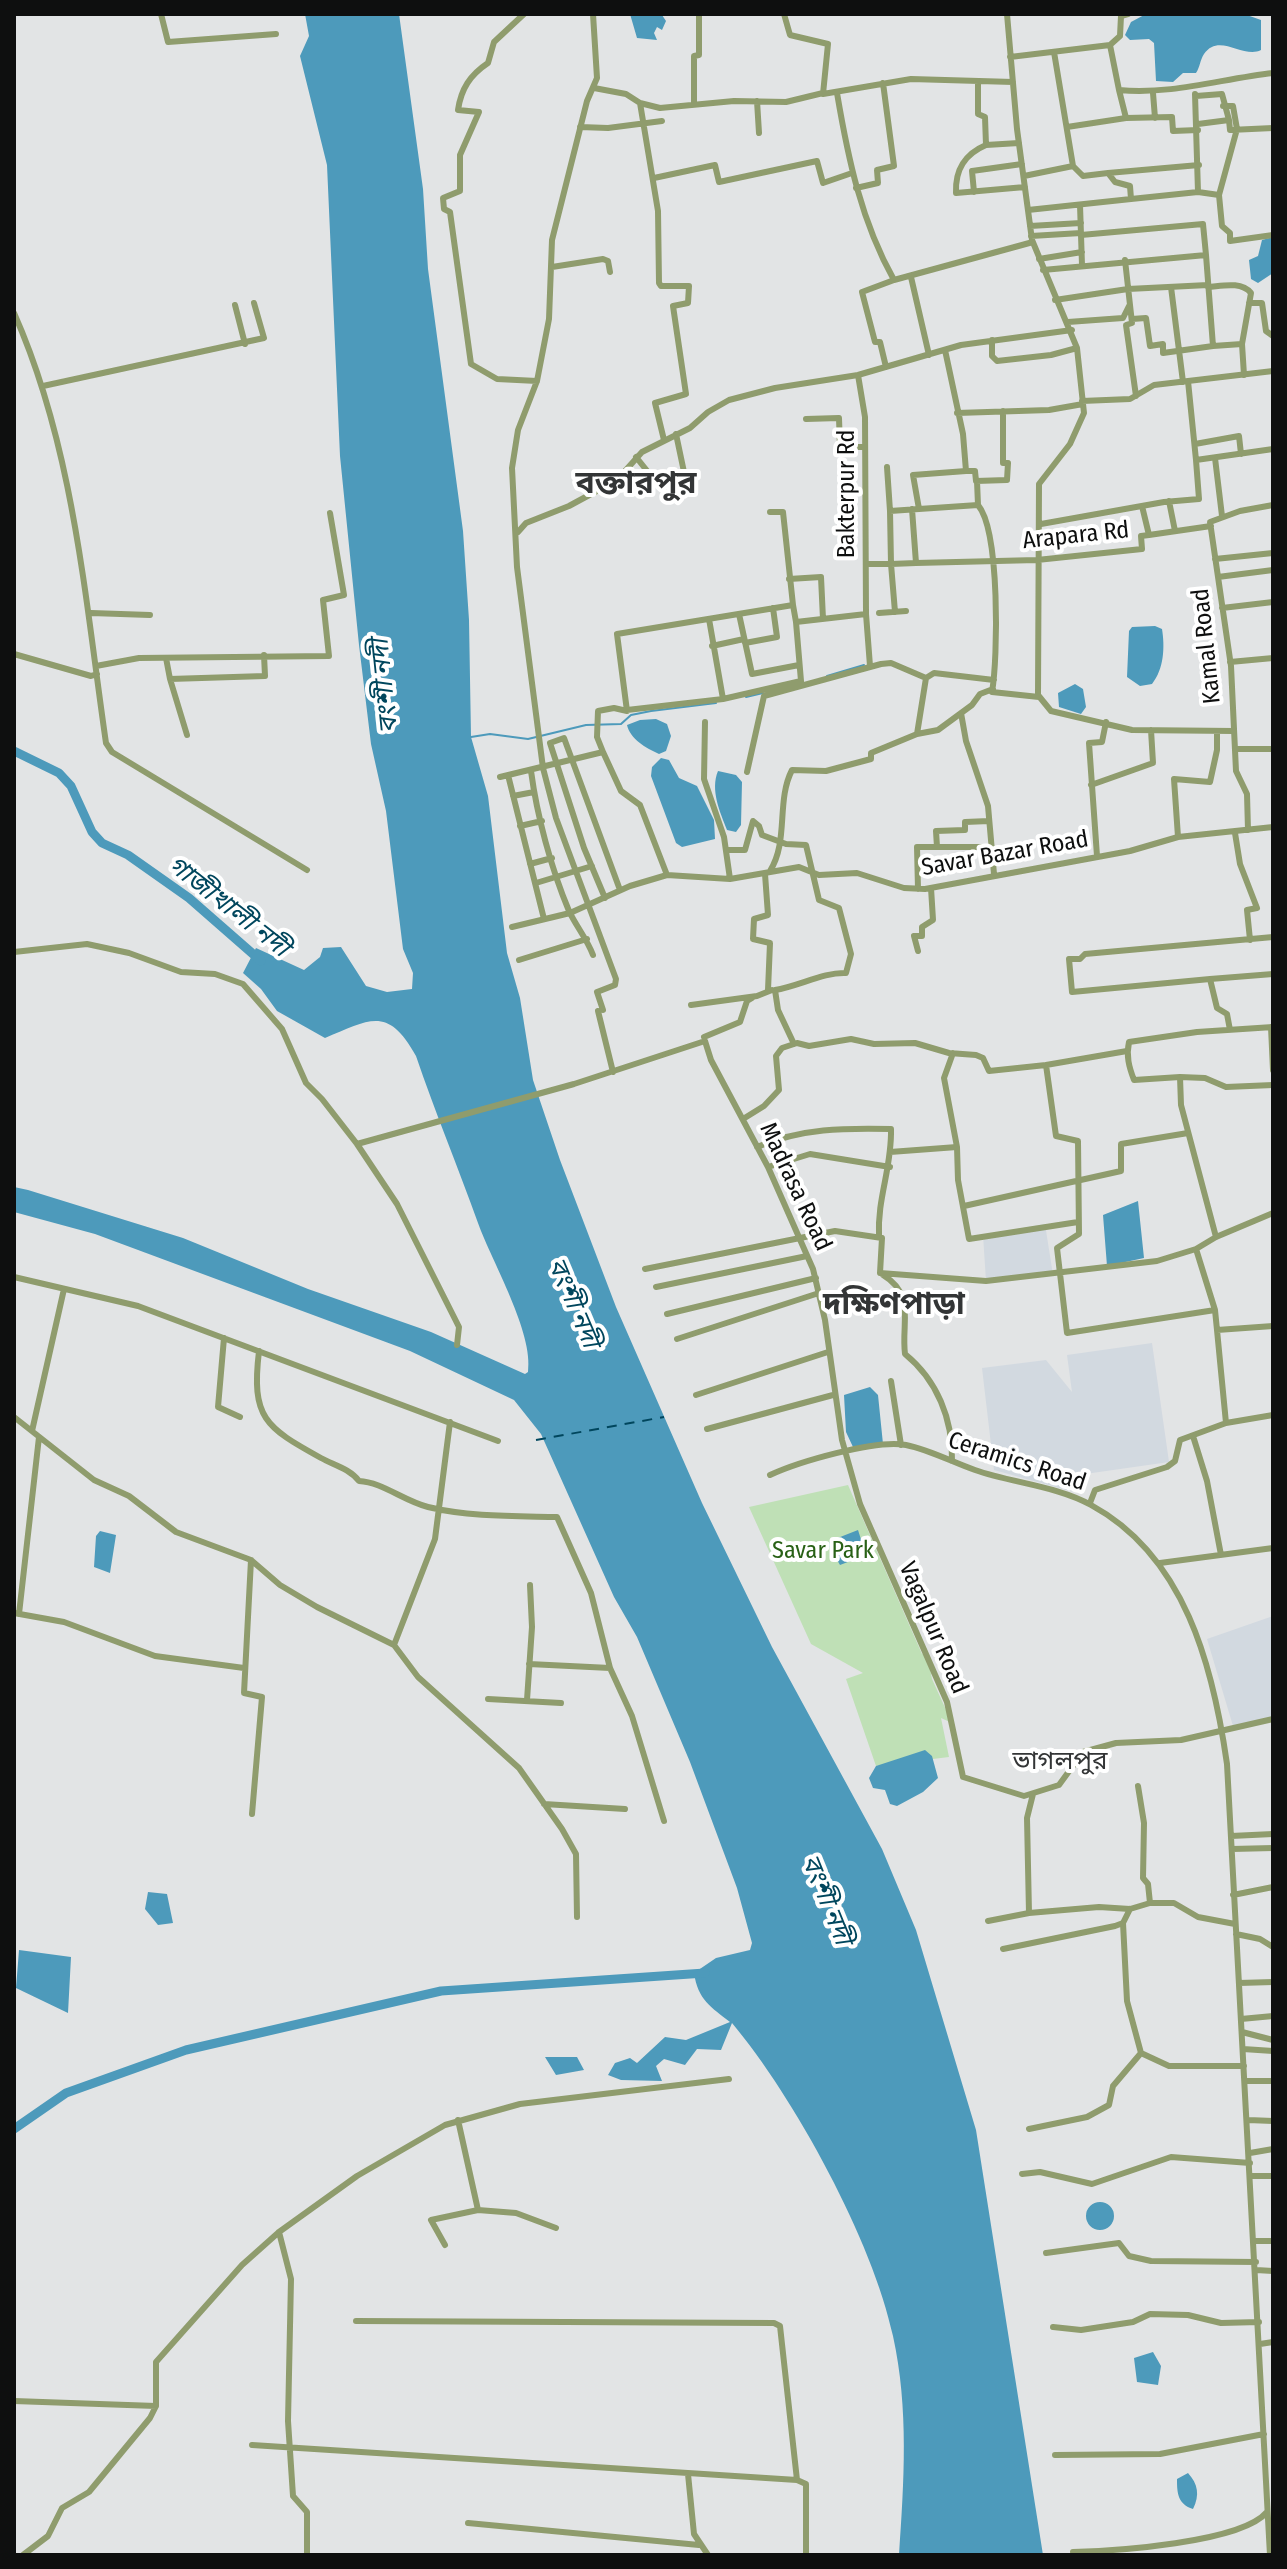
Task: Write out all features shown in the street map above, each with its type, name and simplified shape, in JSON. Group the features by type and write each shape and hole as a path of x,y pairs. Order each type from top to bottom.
{"street":[{"path":"161,14 168,42 276,34"},
{"path":"524,14 494,42 488,63 473,73 460,95 458,110 479,112 460,155 460,191 443,198 444,209 450,212 471,364 497,379 537,381"},
{"path":"593,14 599,67 580,127 552,240 552,301 537,381 514,447 516,535 536,730 556,818 616,979 615,985 597,992 613,1072"},
{"path":"694,104 694,56 699,55 699,14"},
{"path":"784,14 790,35 828,44 823,93"},
{"path":"1007,14 1032,239 1055,300 1072,330 1077,348 1082,402 1081,423 1070,444 1039,484 1039,697 1051,711 1151,730 1234,731"},
{"path":"1010,57 1110,45 1120,36 1121,16 1128,14"},
{"path":"1110,45 1126,118"},
{"path":"1054,52 1073,166 1083,176 1199,165"},
{"path":"1119,90 1153,93 1273,73"},
{"path":"594,88 626,94 640,103 660,108 786,102 883,83 942,78 1013,82"},
{"path":"978,82 978,114 985,117 986,145"},
{"path":"856,188 878,183 877,170 894,166 883,83"},
{"path":"837,93 856,188 874,240 894,280"},
{"path":"1153,93 1155,118"},
{"path":"1198,192 1196,95 1222,94 1230,130 1273,128"},
{"path":"757,101 759,133"},
{"path":"640,103 654,178 660,285 689,286 688,303 673,306 686,394 655,403 664,440"},
{"path":"1222,226 1219,195 1237,129 1233,106 1223,106"},
{"path":"1067,127 1126,118 1172,117 1173,131 1229,120"},
{"path":"580,127 608,128 662,121"},
{"path":"1019,143 986,145 969,152 956,193 1025,187"},
{"path":"654,178 715,165 719,182 817,161 823,183 852,173"},
{"path":"974,192 972,171 1022,164"},
{"path":"1024,176 1073,166"},
{"path":"1108,173 1115,182 1130,186 1131,199"},
{"path":"1028,210 1198,192 1219,195"},
{"path":"1080,205 1082,265"},
{"path":"1030,226 1081,223"},
{"path":"886,367 880,342 875,342 862,292 894,280 955,266 978,255 1032,239 1203,224 1222,226 1230,233 1230,241 1273,235"},
{"path":"1203,224 1213,346"},
{"path":"1039,259 1082,252"},
{"path":"1043,270 1125,260 1206,255"},
{"path":"552,267 603,259 608,261 610,272"},
{"path":"1125,260 1132,319"},
{"path":"911,277 929,355"},
{"path":"1041,524 1169,501 1199,499 1195,444 1171,287"},
{"path":"1055,300 1128,289 1247,288 1251,293 1242,344 1244,375"},
{"path":"43,386 156,359 264,338 254,303"},
{"path":"1249,303 1262,303 1266,331 1273,336"},
{"path":"1068,322 1123,318 1130,304"},
{"path":"235,305 245,344"},
{"path":"14,313 43,386 91,613 106,743 112,752 307,870"},
{"path":"1136,396 1126,325 1132,319 1146,318 1150,346 1163,344 1163,353 1242,344"},
{"path":"516,535 526,523 569,506 617,480 636,457 690,428 708,412 729,400 775,388 858,375 992,340 1072,330"},
{"path":"992,340 992,356 997,361 1051,355 1077,348"},
{"path":"945,350 966,471"},
{"path":"957,413 1130,399 1154,385 1273,371"},
{"name":"Bakterpur Rd","path":"858,375 863,394 866,614 870,666"},
{"path":"916,563 913,475 975,471 977,481 1007,480 1008,463 1003,463 1002,455 1003,411"},
{"path":"806,419 839,418 840,447 864,447"},
{"path":"636,457 652,477 684,472 676,434"},
{"path":"1195,444 1239,436 1241,454"},
{"path":"1196,460 1273,449"},
{"path":"1215,458 1222,516"},
{"path":"887,467 895,612"},
{"name":"Arapara Rd","path":"977,481 978,505 988,521 994,560"},
{"path":"1169,501 1175,531"},
{"path":"890,511 978,505"},
{"path":"1142,506 1149,535 1211,526 1210,522 1222,516 1273,505"},
{"path":"667,875 640,805 621,791 603,752 597,737 598,711 723,699 801,681 783,512 770,512"},
{"path":"14,654 91,676 96,670 139,658 329,656 323,600 344,595 330,513"},
{"name":"Kamal Road","path":"1211,526 1230,662 1236,771 1247,794 1248,830"},
{"name":"Arapara Rd","path":"866,564 1037,560 1142,549 1141,536 1149,535"},
{"path":"1215,559 1273,553"},
{"path":"994,560 992,692 1039,697"},
{"path":"1218,577 1273,570"},
{"path":"789,579 821,577 823,619"},
{"path":"1222,608 1273,602"},
{"path":"627,710 617,634 793,605"},
{"path":"712,646 777,637 773,608"},
{"path":"879,613 906,611"},
{"path":"91,613 150,615"},
{"path":"739,614 752,674 799,665"},
{"path":"796,622 866,614"},
{"path":"709,619 723,699"},
{"path":"170,679 265,676 264,655"},
{"path":"166,658 187,735"},
{"path":"1230,662 1273,658"},
{"path":"747,772 764,696 891,663 926,678"},
{"path":"917,734 926,678 934,673 994,680"},
{"path":"794,1044 772,990 770,943 753,939 754,919 768,915 767,873 780,842 782,799 792,770 826,771 871,759 871,753 917,734 938,730 980,694 993,689"},
{"path":"961,713 989,821 994,874"},
{"path":"705,722 704,779 727,850 730,879"},
{"path":"1097,856 1089,743 1102,742 1106,722"},
{"path":"1091,785 1153,763 1151,730"},
{"path":"1178,837 1174,779 1210,782 1217,750 1217,732"},
{"path":"605,898 550,743 564,738 620,890"},
{"path":"1235,749 1273,749"},
{"path":"544,919 513,796 504,776 603,752"},
{"path":"531,771 552,858 570,913 587,939 593,955"},
{"path":"513,796 534,792"},
{"path":"520,826 542,821"},
{"path":"691,1005 754,996 812,982 830,972 846,973 850,961 839,908 819,900 806,845 780,842 762,835 753,821 745,850 727,850"},
{"path":"937,847 936,831 965,830 965,822 989,821"},
{"name":"Savar Bazar Road","path":"512,927 570,913 620,890 667,875 730,879 799,867 819,875 857,873 894,886 931,888 1178,837 1273,827"},
{"path":"1235,833 1240,864 1257,908 1247,910 1250,940"},
{"path":"918,889 917,847 992,847"},
{"path":"530,864 552,858"},
{"path":"536,883 592,866"},
{"path":"918,951 914,936 922,936 922,927 933,920 931,888"},
{"path":"1273,937 1085,954 1080,959 1069,959 1072,992 1273,974"},
{"path":"519,960 587,939"},
{"path":"14,952 87,944 129,953 181,972 215,974 243,984 282,1029 306,1083 357,1144 397,1204 459,1327 457,1345"},
{"path":"1210,979 1217,1008 1227,1014 1230,1030"},
{"path":"357,1144 574,1084 704,1039 740,1022 747,1001 754,996"},
{"path":"1273,1070 1272,1027 1139,1040 1129,1042 1127,1051 1134,1080 1180,1077 1205,1078 1226,1087 1273,1085"},
{"name":"Madrasa Road","path":"704,1039 768,1167 816,1278 833,1395 847,1450"},
{"path":"743,1119 764,1106 779,1090 776,1056 782,1048 794,1044 809,1046 851,1039 874,1044 904,1042 983,1058 989,1071 1127,1051"},
{"path":"953,1053 944,1078 969,1239 1078,1222"},
{"path":"1046,1065 1056,1136 1078,1140 1077,1236 1057,1248 1067,1333 1215,1310"},
{"path":"1180,1077 1188,1133 1216,1237"},
{"path":"757,1147 787,1135 827,1127 891,1129 890,1167 878,1208 879,1237 883,1243 880,1273"},
{"path":"964,1206 1123,1170 1121,1144 1188,1133"},
{"path":"890,1152 957,1147"},
{"path":"768,1167 810,1154 890,1167"},
{"path":"880,1273 986,1281 1058,1275 1157,1261 1196,1249 1273,1213"},
{"path":"645,1269 835,1231 879,1237"},
{"path":"1196,1249 1215,1310 1226,1423"},
{"path":"656,1287 807,1256"},
{"path":"880,1273 900,1287 905,1305 905,1354 931,1380 950,1418 952,1461"},
{"path":"14,1277 138,1306 498,1441"},
{"path":"667,1314 816,1278"},
{"path":"32,1431 64,1289"},
{"path":"677,1339 819,1293"},
{"path":"1217,1330 1273,1326"},
{"path":"224,1338 218,1407 240,1417"},
{"path":"259,1351 255,1387 257,1405 275,1432 359,1481 372,1482 400,1499 439,1508 470,1513 557,1517 591,1593 610,1668 632,1716 664,1821"},
{"path":"696,1395 828,1352"},
{"path":"891,1381 901,1445"},
{"path":"707,1429 833,1395"},
{"path":"1090,1503 1099,1487 1167,1467 1175,1461 1177,1443 1226,1423 1273,1415"},
{"path":"14,1417 94,1480 129,1496 176,1532 251,1560 280,1585 305,1600 394,1645 418,1677 519,1768 544,1804 576,1854 577,1917"},
{"path":"394,1645 435,1539 450,1422"},
{"path":"1193,1436 1207,1481 1221,1555"},
{"path":"39,1437 16,1613 64,1622 155,1656 244,1668"},
{"name":"Ceramics Road","path":"770,1475 847,1450 901,1445 1090,1503 1120,1523 1160,1563 1200,1642 1222,1729 1232,1849 1270,2497 1267,2511 1270,2555"},
{"name":"Vagalpur Road","path":"847,1450 860,1504 947,1702 963,1777 983,1781 1018,1796 1033,1794"},
{"path":"1160,1563 1273,1548"},
{"path":"251,1560 244,1693 262,1697 252,1814"},
{"path":"527,1700 530,1585"},
{"path":"529,1664 610,1668"},
{"path":"488,1699 561,1703"},
{"path":"1029,1913 1027,1818 1033,1794 1059,1785 1083,1752 1116,1743 1181,1740 1273,1719"},
{"path":"1138,1786 1144,1823 1143,1878 1148,1884 1150,1903"},
{"path":"544,1804 625,1809"},
{"path":"1231,1836 1273,1834"},
{"path":"1232,1849 1273,1848"},
{"path":"1233,1895 1273,1887"},
{"path":"988,1921 1080,1908 1130,1909 1150,1903 1174,1903 1198,1917 1235,1924"},
{"path":"1130,1909 1123,1923 1127,2001 1141,2053"},
{"path":"1003,1949 1123,1923"},
{"path":"1236,1934 1260,1939 1273,1947"},
{"path":"1239,1983 1273,1982"},
{"path":"1241,2019 1273,2016"},
{"path":"1242,2032 1273,2040"},
{"path":"1243,2049 1273,2051"},
{"path":"1141,2053 1169,2066 1244,2066"},
{"path":"1029,2129 1087,2117 1109,2105 1113,2086 1141,2053"},
{"path":"23,2555 48,2536 62,2508 89,2492 156,2406 156,2362 242,2265 279,2232 357,2176 458,2120 520,2104 729,2079"},
{"path":"1245,2081 1273,2081"},
{"path":"458,2120 478,2210"},
{"path":"1248,2120 1273,2121"},
{"path":"1250,2153 1273,2149"},
{"path":"1022,2174 1040,2172 1092,2184 1171,2157 1250,2163"},
{"path":"1251,2176 1273,2176"},
{"path":"445,2245 431,2220 478,2210 516,2213 556,2228"},
{"path":"279,2232 291,2279 289,2446 293,2496 307,2512 307,2555"},
{"path":"1255,2241 1273,2241"},
{"path":"1046,2253 1119,2243 1129,2256 1151,2261 1256,2266 1273,2271"},
{"path":"1053,2327 1081,2330 1133,2322 1150,2314 1188,2315 1221,2323 1259,2322"},
{"path":"356,2321 774,2323 780,2326 797,2480"},
{"path":"1260,2344 1273,2342"},
{"path":"14,2401 156,2406"},
{"path":"1055,2455 1160,2454 1264,2434"},
{"path":"252,2445 797,2480 806,2484 806,2555"},
{"path":"688,2474 694,2534 708,2555"},
{"path":"1073,2552 1127,2550 1210,2536 1258,2520 1267,2511"},
{"path":"468,2523 699,2545"}],"shaded area":[{"path":"1045,1224 1053,1275 986,1281 983,1235"},
{"path":"1152,1343 1169,1462 1085,1474 1081,1494 994,1470 982,1368 1046,1360 1072,1392 1067,1355"},
{"path":"1273,1616 1273,1720 1233,1726 1207,1639"}],"green space":[{"name":"Savar Park","path":"848,1485 922,1654 927,1653 932,1679 952,1723 941,1718 949,1757 876,1766 846,1679 863,1673 811,1644 749,1507"}],"water":[{"name":"বংশী নদী","path":"305,14 399,14 423,189 428,269 463,531 469,620 471,737 488,796 507,953 520,998 533,1080 616,1307 702,1503 772,1647 882,1849 916,1930 976,2130 1043,2555 899,2555 904,2473 903,2418 898,2363 883,2298 850,2215 805,2130 732,2023 721,2050 697,2049 685,2065 664,2059 656,2066 662,2081 621,2080 608,2075 615,2063 630,2058 637,2063 665,2037 686,2040 730,2022 702,1996 694,1973 716,1958 750,1950 752,1943 737,1888 690,1762 637,1637 614,1597 541,1434 514,1400 410,1351 95,1234 14,1212 14,1187 183,1238 308,1289 431,1332 525,1374 528,1372 525,1338 519,1318 478,1223 416,1056 406,1040 387,1023 377,1021 325,1038 277,1011 261,989 243,973 256,948 304,970 320,957 323,948 341,947 366,986 387,992 412,989 413,973 403,949 386,811 371,744 359,645 340,456 327,165 300,56 309,36"},
{"path":"630,14 662,15 666,21 662,30 657,27 654,33 657,40 637,38"},
{"path":"1146,14 1244,14 1261,20 1261,50 1254,52 1217,45 1204,54 1196,73 1183,73 1173,82 1156,81 1154,43 1149,39 1130,40 1125,35 1131,22"},
{"path":"1273,237 1273,273 1258,283 1251,279 1249,260 1258,256 1262,240"},
{"path":"1155,626 1162,629 1161,665 1152,684 1140,686 1127,677 1129,631 1132,627"},
{"path":"1075,684 1083,689 1086,707 1081,714 1059,707 1058,693"},
{"path":"656,719 667,724 671,736 666,751 659,754 631,735 627,725"},
{"path":"661,758 669,760 679,778 697,786 714,820 715,839 682,847 676,843 651,776 652,767"},
{"path":"718,771 736,775 742,782 741,825 736,832 727,830 719,808 715,793"},
{"path":"1138,1201 1144,1258 1107,1266 1103,1215"},
{"path":"870,1387 878,1395 883,1444 853,1447 846,1432 844,1395"},
{"path":"858,1530 866,1555 840,1565 829,1546 830,1541"},
{"path":"100,1531 116,1535 110,1573 94,1567 96,1536"},
{"path":"925,1750 932,1756 938,1778 923,1792 897,1806 890,1804 885,1790 873,1788 869,1778 876,1766"},
{"path":"148,1892 167,1894 173,1923 158,1925 145,1909"},
{"path":"19,1950 71,1957 68,2013 16,1988"},
{"path":"545,2057 577,2057 584,2070 556,2075"},
{"path":"1100,2202 1110,2206 1114,2216 1110,2226 1100,2230 1090,2226 1086,2216 1090,2206"},
{"path":"1153,2352 1161,2366 1158,2385 1137,2382 1134,2358"},
{"path":"1188,2473 1197,2490 1193,2509 1181,2501 1177,2489 1177,2479"}],"waterway":[{"path":"827,676 864,665"},
{"path":"746,697 763,693"},
{"path":"471,737 490,734 528,739 586,725 621,724 631,715 651,711 716,703"},
{"name":"গাজীখালী নদী","path":"14,751 59,773 71,786 92,832 102,843 128,855 189,898 261,961"},
{"path":"14,2129 66,2093 186,2050 441,1991 705,1973"}],"ferry route":[{"path":"536,1440 664,1417"}],"district":[{"name":"বক্তারপুর","path":"636,484"},
{"name":"দক্ষিণপাড়া","path":"894,1305"},
{"name":"ভাগলপুর","path":"1060,1762"}]}
